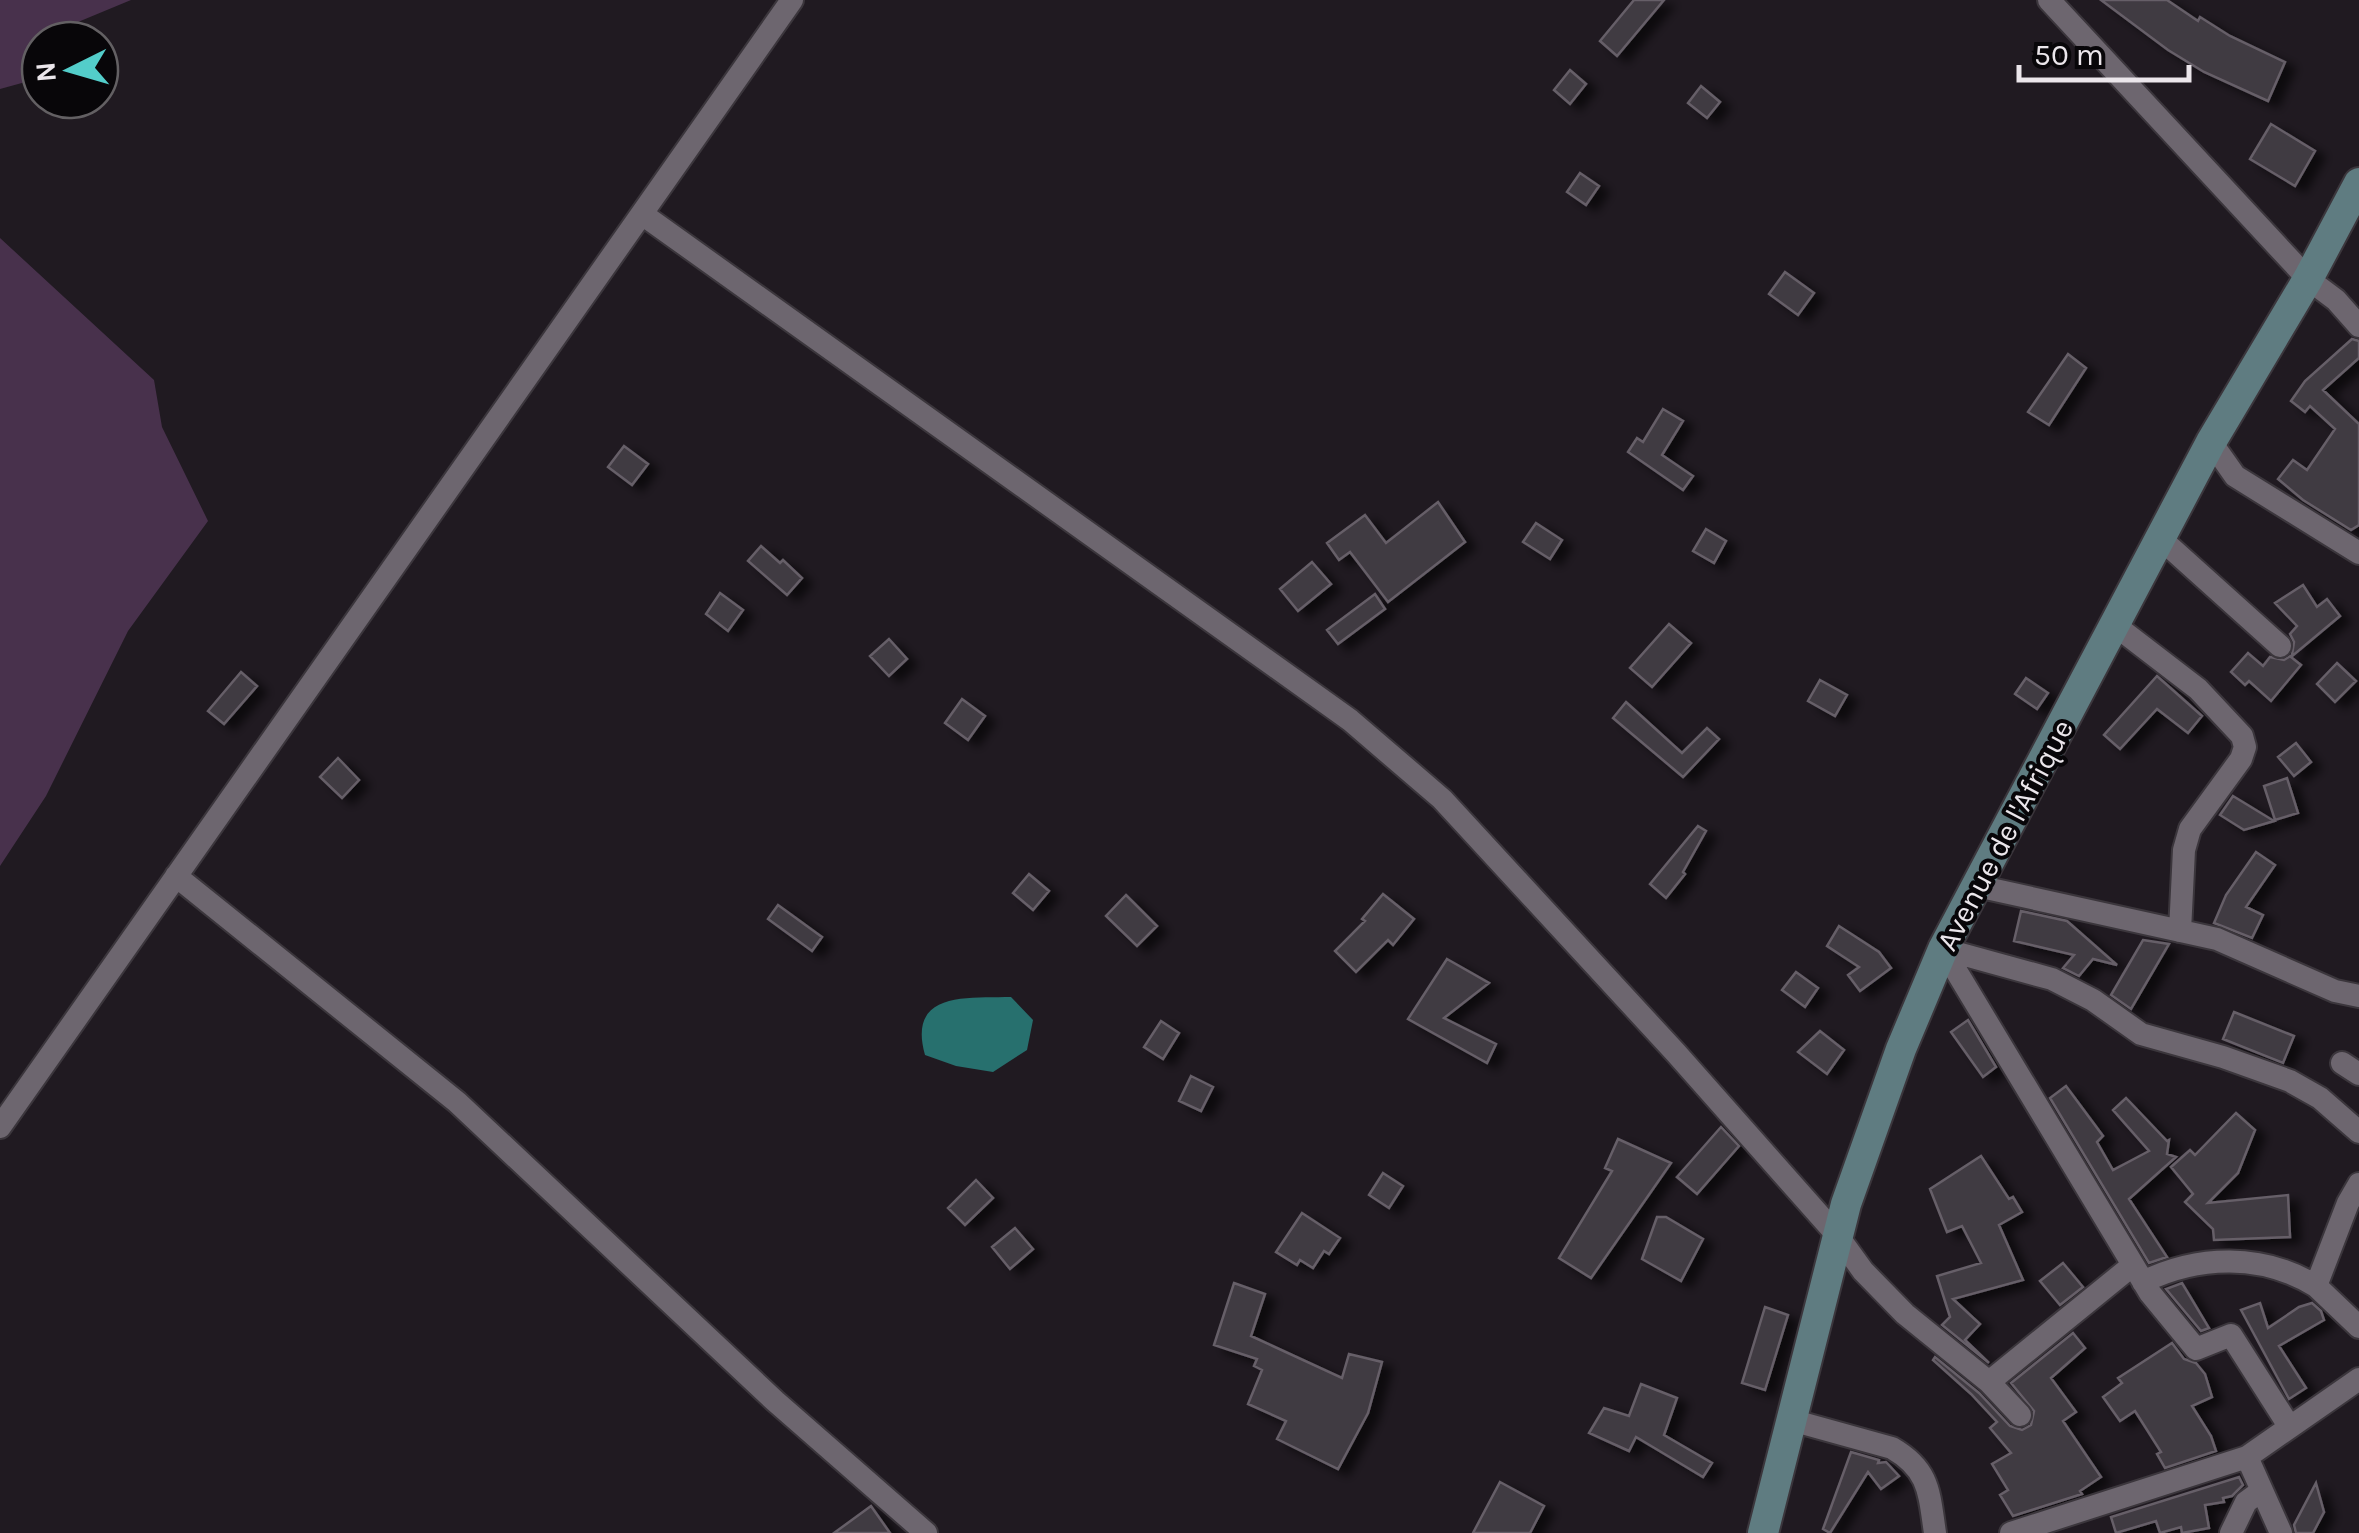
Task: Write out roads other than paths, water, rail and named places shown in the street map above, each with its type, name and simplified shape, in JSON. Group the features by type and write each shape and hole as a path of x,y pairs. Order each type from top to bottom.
{"main road":[{"name":"Avenue de l'Afrique","path":"1764,1533 1838,1235 1901,1049 1943,949 2211,442 2308,279 2359,183"}],"street":[{"path":"0,1128 792,0"},
{"path":"2049,0 2308,279 2336,300 2359,326"},
{"path":"642,214 1364,731 1442,800 1838,1235 1863,1271 1906,1314 1989,1382 2020,1415"},
{"path":"2211,442 2235,476 2359,553"},
{"path":"2162,538 2280,646"},
{"path":"2116,626 2198,689 2242,736 2245,747 2241,759 2190,830 2184,850 2180,931"},
{"path":"176,876 457,1102 775,1402 926,1533"},
{"path":"1977,886 2217,939 2335,991 2359,996"},
{"path":"1943,949 2052,979 2093,1000 2141,1034 2290,1081 2320,1098 2359,1132"},
{"path":"1943,949 2138,1273 2196,1349 2231,1335 2289,1426"},
{"path":"2316,1286 2359,1184"},
{"path":"1989,1382 2138,1273 2200,1262 2274,1267 2316,1286 2359,1327"},
{"path":"2011,1533 2247,1456 2359,1379"},
{"path":"1791,1420 1892,1448 1905,1456 1928,1484 1934,1533"},
{"path":"2247,1456 2281,1533"},
{"path":"2230,1533 2246,1502 2261,1490"}]}
